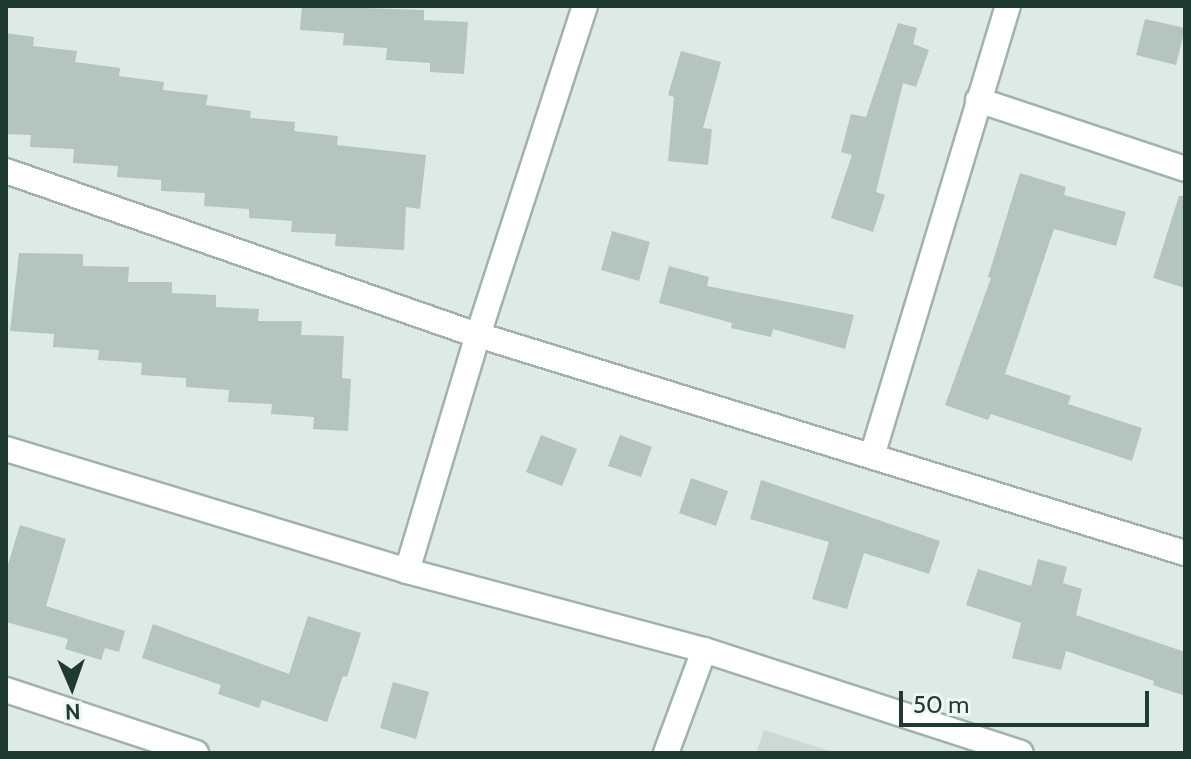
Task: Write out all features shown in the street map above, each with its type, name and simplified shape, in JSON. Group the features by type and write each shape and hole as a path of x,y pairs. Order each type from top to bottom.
{"street":[{"path":"407,571 478,335 585,6"},
{"path":"872,456 1008,6"},
{"path":"978,100 1185,169"},
{"path":"6,171 478,335 1185,553"},
{"path":"6,449 407,571 704,650 1021,753"},
{"path":"666,753 704,650"},
{"path":"6,690 196,753"}],"shaded area":[{"path":"764,730 836,753 756,753"}],"building":[{"path":"302,6 424,10 424,20 468,22 464,74 430,72 430,63 386,60 387,48 343,45 344,33 300,30"},
{"path":"1145,19 1185,28 1176,65 1136,55"},
{"path":"898,23 917,28 913,44 929,50 916,87 903,83 876,192 885,195 873,232 831,218 852,155 841,152 851,114 866,117"},
{"path":"6,33 34,37 33,46 77,51 75,62 120,68 119,76 164,82 163,90 208,95 206,105 251,111 250,118 295,122 294,131 338,136 337,145 426,155 420,209 406,207 404,250 335,246 336,234 291,232 292,221 249,218 249,209 204,206 205,193 161,191 161,180 117,177 118,166 73,163 74,149 30,147 31,135 6,134"},
{"path":"681,51 721,62 703,128 712,129 708,165 668,161 674,97 668,95"},
{"path":"1020,173 1066,187 1064,195 1126,212 1116,246 1054,229 1005,374 1071,396 1068,404 1142,428 1132,461 991,414 988,420 945,405 991,278 988,277"},
{"path":"1179,196 1185,196 1185,288 1153,278"},
{"path":"612,231 650,242 639,281 601,270"},
{"path":"19,253 83,254 83,266 129,267 128,282 172,282 172,293 216,295 216,307 259,309 258,321 302,321 301,335 344,336 342,378 351,379 348,431 313,429 314,417 271,414 272,404 228,402 229,390 186,387 186,378 141,375 142,363 98,360 99,350 53,347 54,334 10,331"},
{"path":"669,266 709,277 707,286 854,315 845,349 773,329 771,337 731,328 732,323 659,303"},
{"path":"541,435 577,449 562,486 526,472"},
{"path":"620,435 652,447 641,477 608,466"},
{"path":"691,478 728,491 716,526 679,513"},
{"path":"761,480 940,541 929,574 864,553 847,609 812,599 829,542 750,519"},
{"path":"20,525 66,539 46,606 125,631 119,652 105,648 101,660 65,649 68,639 6,622 6,571"},
{"path":"1038,559 1067,567 1063,583 1082,589 1076,615 1185,652 1185,696 1153,685 1154,681 1066,651 1061,670 1012,658 1021,623 966,605 978,569 1031,586"},
{"path":"308,616 361,633 347,677 343,676 327,722 262,700 259,708 218,694 221,685 142,658 153,624 289,674"},
{"path":"393,682 429,692 416,739 380,728"}]}
